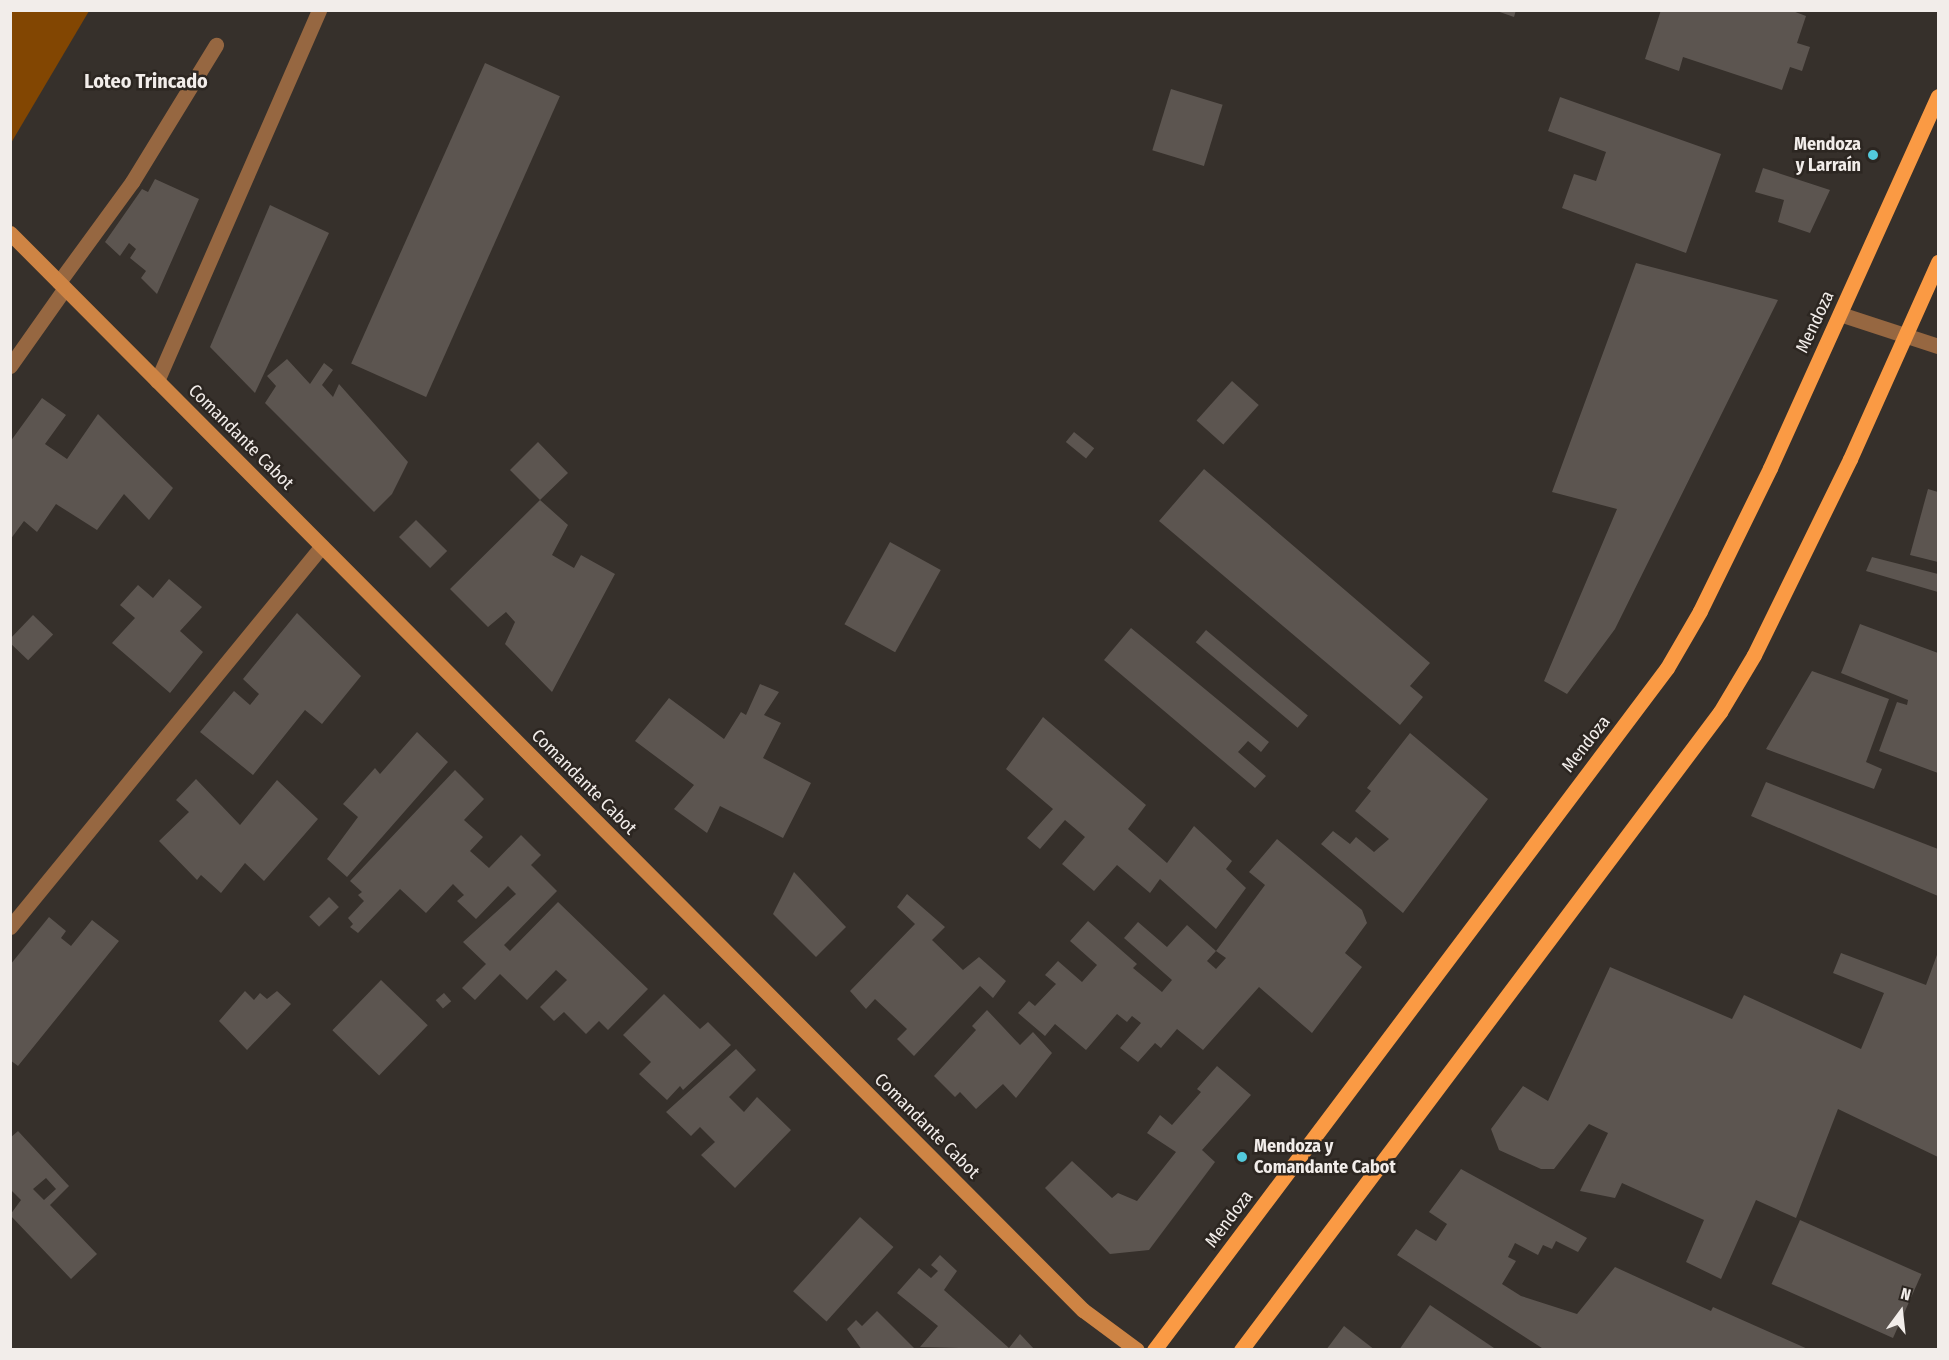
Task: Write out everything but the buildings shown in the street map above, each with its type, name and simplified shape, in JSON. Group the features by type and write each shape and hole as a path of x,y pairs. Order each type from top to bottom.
{"main road":[{"name":"Mendoza","path":"1154,1350 1667,668 1701,611 1840,314 1938,96"},
{"name":"Comandante Cabot","path":"10,233 1083,1311 1137,1350"},
{"path":"1241,1350 1725,704 1754,655 1850,459 1938,262"}],"street":[{"path":"157,381 319,10"},
{"path":"10,366 132,182 216,45"},
{"path":"1840,314 1938,346"},
{"path":"10,927 322,546"}],"shaded area":[{"path":"10,11 89,11 11,143"}],"place":[{"name":"Mendoza y Larraín","path":"1873,155"},
{"name":"Mendoza y Comandante Cabot","path":"1242,1157"}],"district":[{"name":"Loteo Trincado","path":"146,81"}]}
